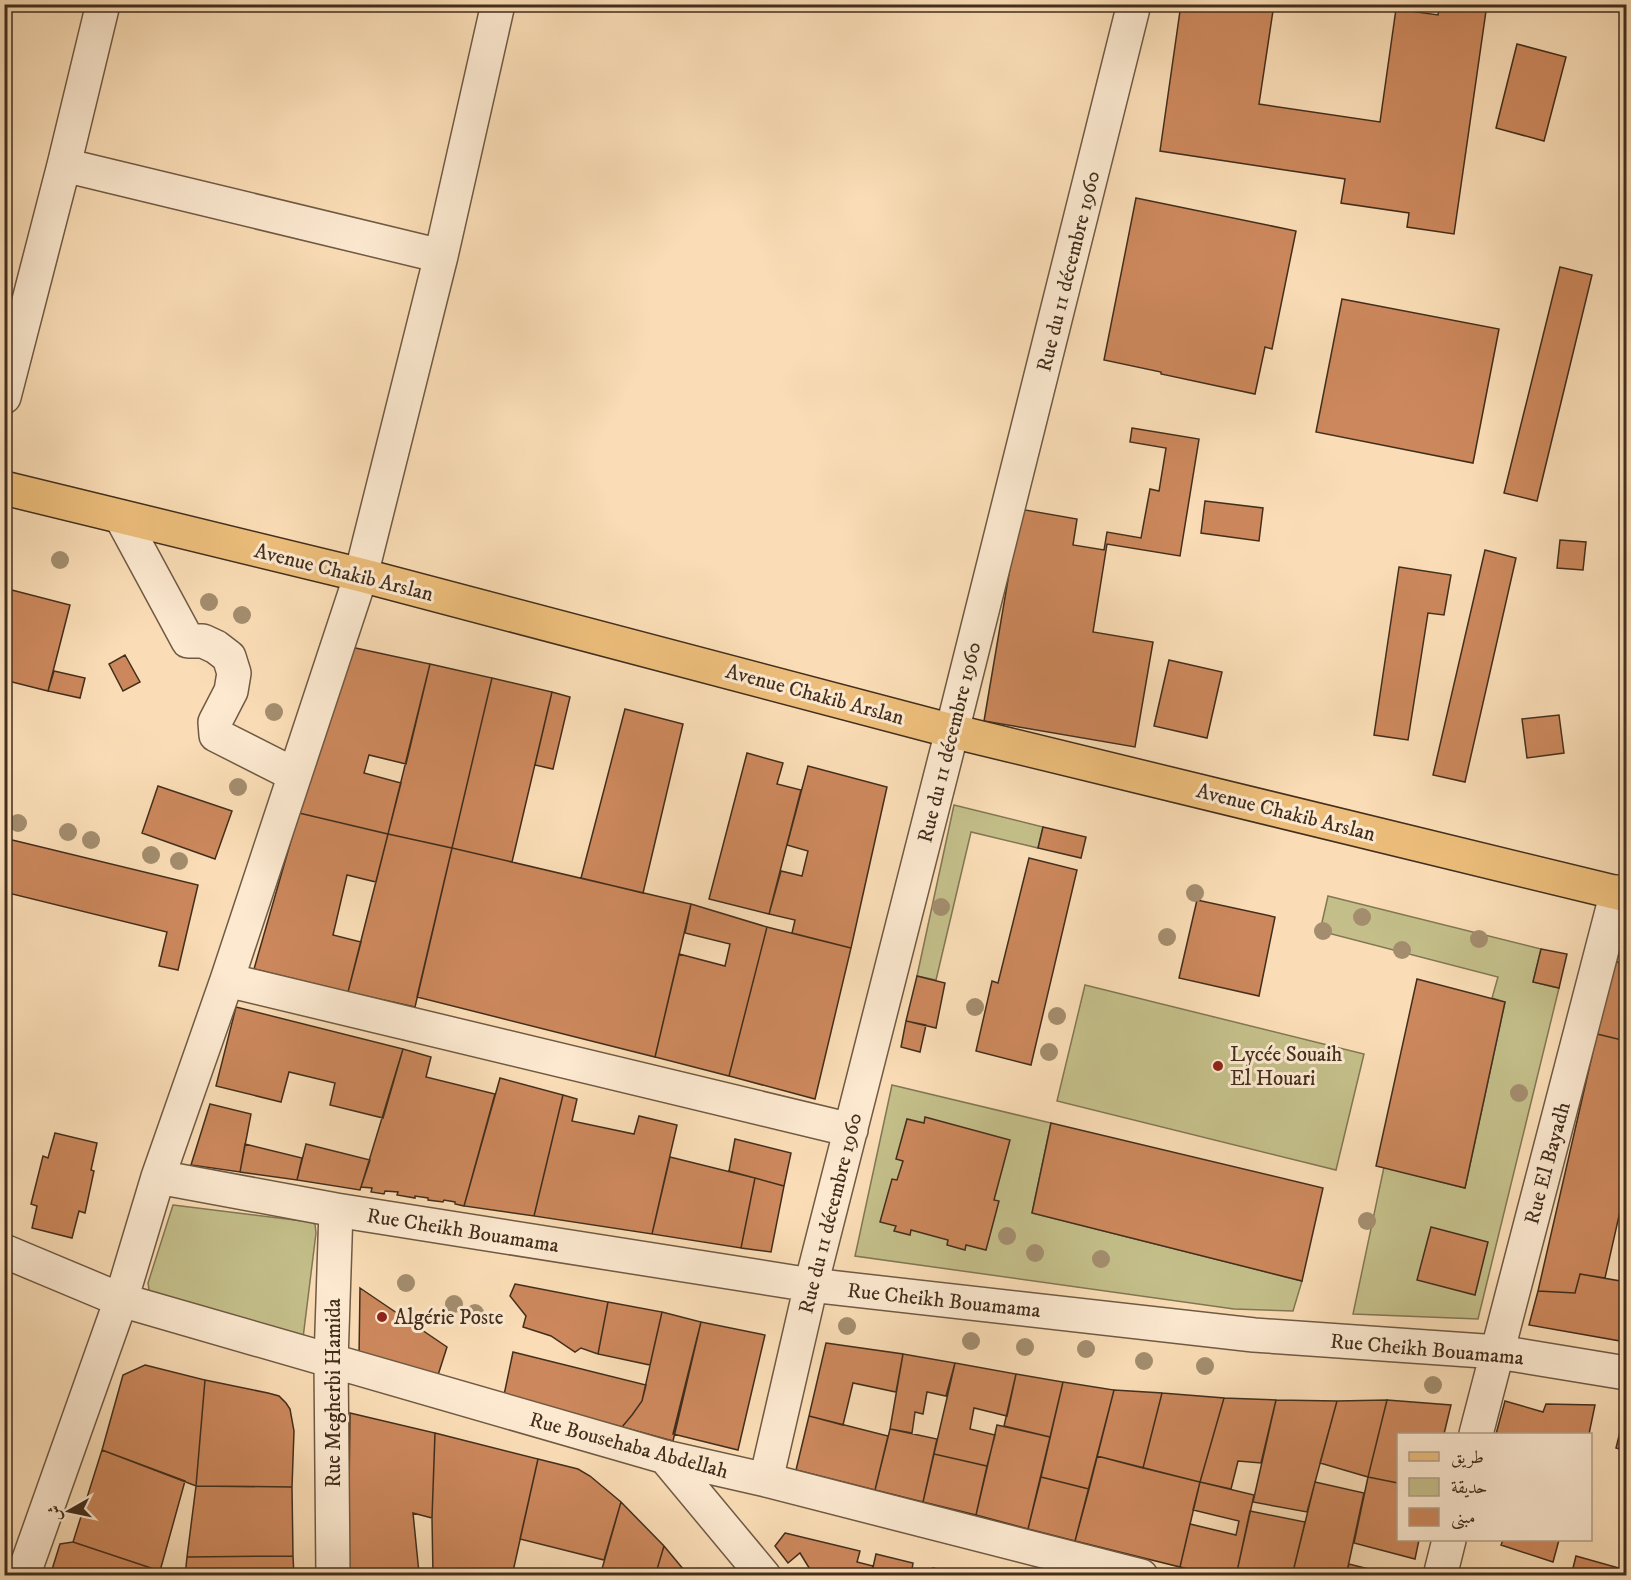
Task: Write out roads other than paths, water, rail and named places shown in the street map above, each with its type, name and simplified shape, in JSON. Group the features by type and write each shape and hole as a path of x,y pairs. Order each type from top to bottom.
{"main road":[{"name":"Avenue Chakib Arslan","path":"4,488 361,575 952,731 1622,894"}],"street":[{"path":"4,397 103,4"},
{"path":"23,1575 121,1300 158,1177 227,980 361,575 441,256 498,4"},
{"name":"Rue du 11 décembre 1960","path":"766,1480 811,1285 1134,4"},
{"path":"64,165 441,256"},
{"path":"121,517 188,641 203,641 229,657 234,673 231,691 215,722 216,735 295,775"},
{"name":"Rue El Bayadh","path":"1476,1433 1622,894"},
{"path":"227,980 851,1130"},
{"name":"Rue Cheikh Bouamama","path":"158,1177 336,1210 811,1285 1254,1335 1498,1352 1626,1373"},
{"name":"Rue Megherbi Hamida","path":"333,1575 332,1361 336,1210"},
{"name":"Rue Bousehaba Abdellah","path":"4,1251 121,1300 665,1457 766,1480 1141,1575"},
{"path":"665,1457 764,1575"},
{"path":"1440,1575 1448,1541"}],"place":[{"name":"Lycée Souaih El Houari","path":"1218,1066"},
{"name":"Algérie Poste","path":"382,1317"}]}
